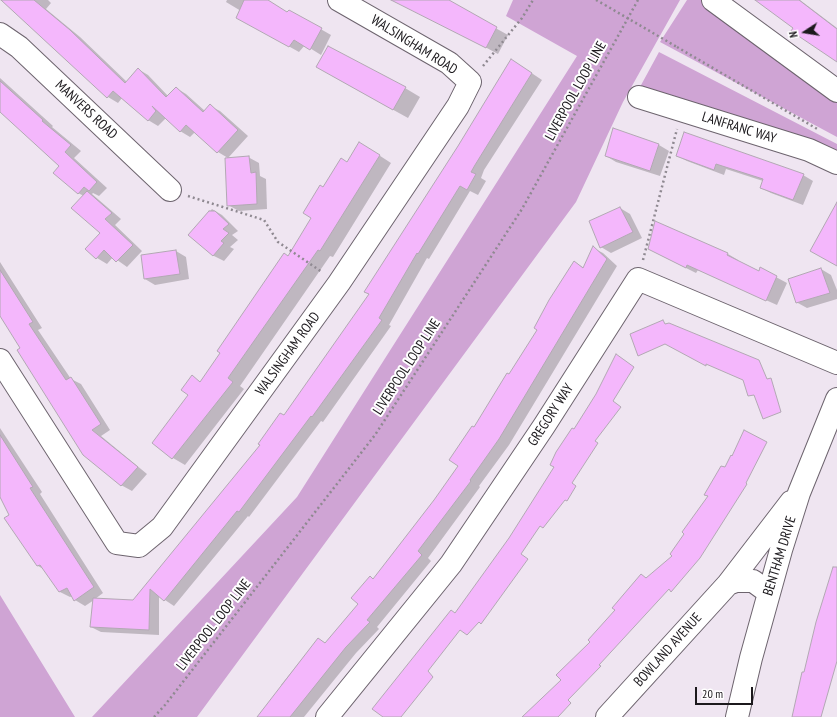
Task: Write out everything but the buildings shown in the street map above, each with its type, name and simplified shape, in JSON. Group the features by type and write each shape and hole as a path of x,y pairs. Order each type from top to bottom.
{"street":[{"name":"WALSINGHAM ROAD","path":"0,360 117,543 139,546 162,527 339,283 458,106 470,82 449,63 339,0"},
{"path":"713,0 837,91"},
{"name":"MANVERS ROAD","path":"0,34 24,53 170,190"},
{"name":"LANFRANC WAY","path":"639,97 809,150 837,163"},
{"path":"638,279 837,363"},
{"name":"GREGORY WAY","path":"327,717 451,564 544,426 638,279"},
{"name":"BENTHAM DRIVE","path":"737,717 768,592 799,493 837,399"},
{"name":"BOWLAND AVENUE","path":"607,717 728,584 799,493"},
{"path":"728,584 746,580 753,581 768,592"}],"path":[{"path":"470,82 522,18 533,0"},
{"path":"596,0 824,133"},
{"name":"LIVERPOOL LOOP LINE","path":"154,717 375,435 522,209 638,0"},
{"path":"638,279 682,110"},
{"path":"170,190 264,220 278,242 339,283"}],"shaded area":[{"path":"513,0 680,0 623,102 576,202 197,717 92,717 297,497 577,56 506,16"},
{"path":"687,0 704,0 837,98 837,137 660,42"},
{"path":"659,52 837,144 837,155 640,87"},
{"path":"0,595 75,717 0,717"}]}
